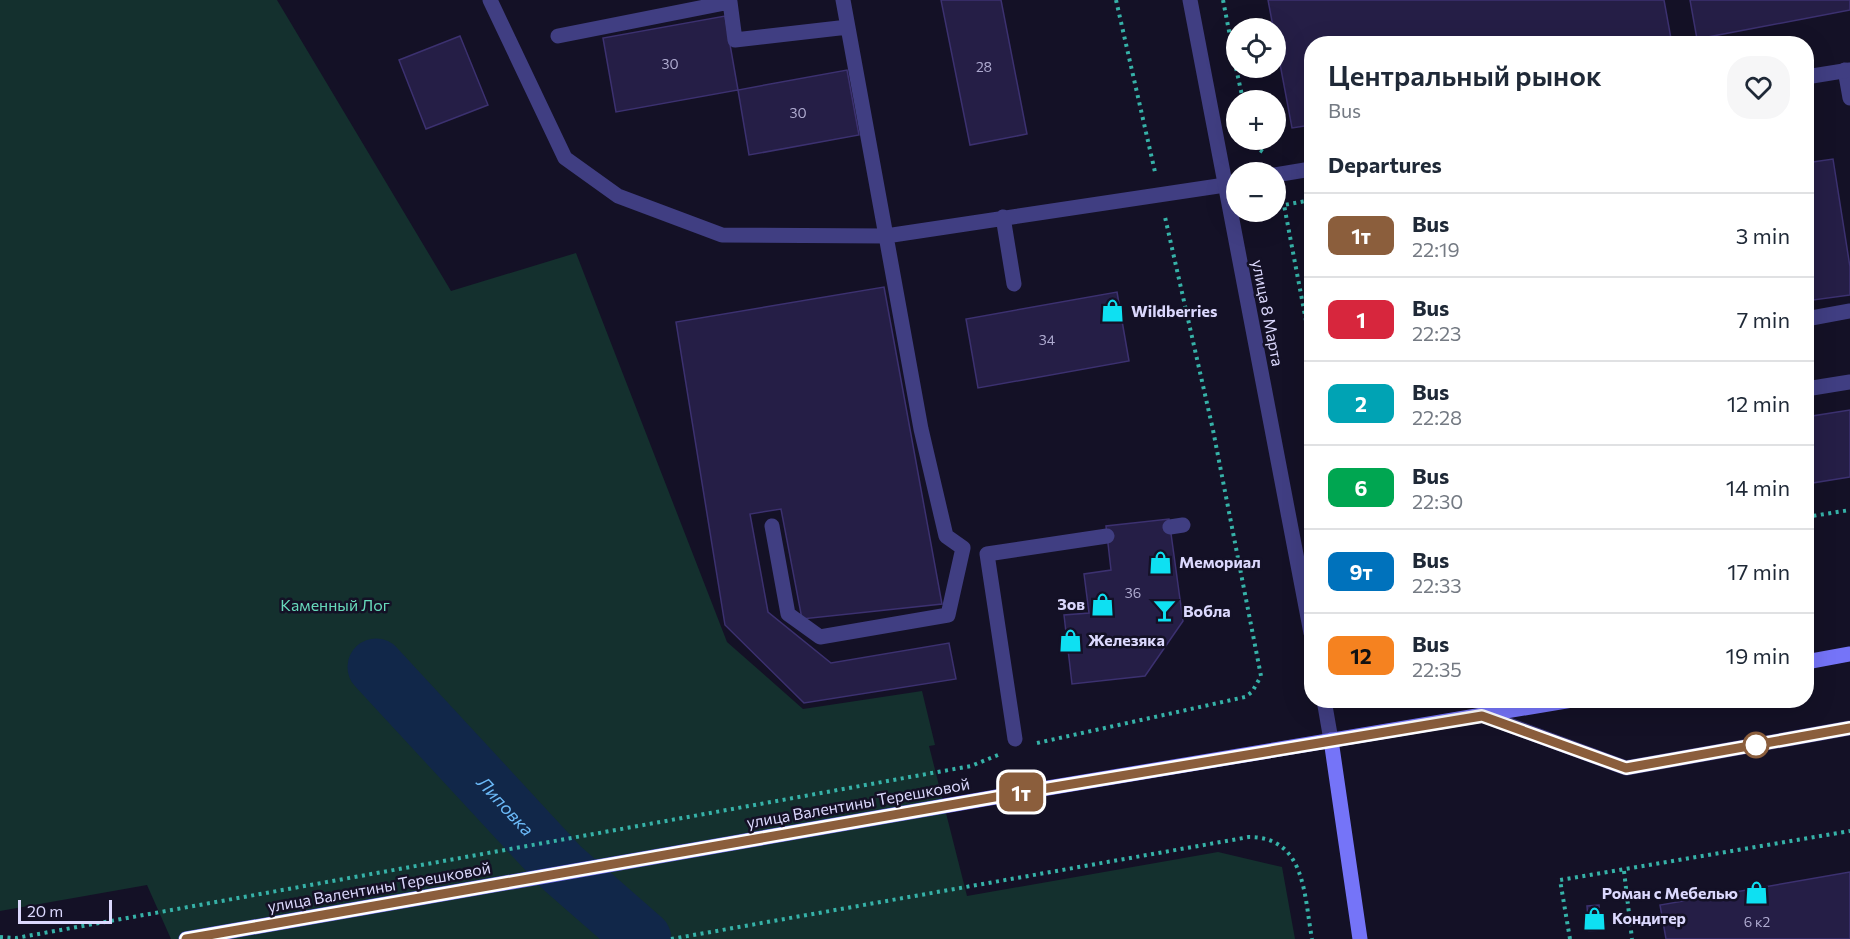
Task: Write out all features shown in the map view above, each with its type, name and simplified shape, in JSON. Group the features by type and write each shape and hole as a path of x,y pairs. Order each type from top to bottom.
{"main road":[{"path":"1814,661 1850,654"},
{"name":"улица Валентины Терешковой","path":"186,939 977,800 1527,708"},
{"path":"1332,740 1360,939"}],"street":[{"path":"490,0 565,158 618,196 722,235 886,236 1226,185"},
{"path":"772,526 788,614 820,637 948,615 963,548 946,536 921,429 843,0"},
{"name":"улица 8 Марта","path":"1190,0 1226,166"},
{"path":"558,36 730,2 735,40 848,27"},
{"path":"1814,76 1848,70 1850,98"},
{"path":"1286,174 1304,170"},
{"path":"1003,217 1014,284"},
{"name":"улица 8 Марта","path":"1237,222 1304,594"},
{"path":"1814,318 1850,311"},
{"path":"1814,388 1850,382"},
{"path":"1017,745 987,554 1107,536"},
{"path":"1326,708 1332,740"},
{"path":"1482,716 1626,768 1850,728"}],"path":[{"path":"0,937 16,938 970,766 1017,745 1245,697 1252,692 1262,676 1215,442 1116,0"},
{"path":"1223,0 1226,18"},
{"path":"1304,201 1284,205 1304,310"},
{"path":"1814,516 1850,510"},
{"path":"1570,939 1560,880 1850,831"},
{"path":"671,939 1248,837 1264,837 1278,843 1292,855 1300,871 1312,939"},
{"path":"1624,871 1632,939"}],"green space":[{"name":"Каменный Лог","path":"0,0 277,0 451,291 576,253 727,642 803,709 922,691 935,745 929,746 967,896 1218,852 1282,867 1295,939 171,939 147,885 0,911"}],"building":[{"path":"941,0 1001,0 1027,134 970,145"},
{"path":"1268,0 1664,0 1671,36 1304,36 1304,126 1292,128 1283,78 1286,78 1286,18 1271,18"},
{"path":"1690,0 1850,0 1850,10 1713,36 1696,36"},
{"path":"725,16 738,90 616,112 603,38"},
{"path":"460,36 488,105 426,129 399,60"},
{"path":"847,70 859,135 749,155 738,90"},
{"path":"1833,159 1850,267 1850,295 1814,300 1814,162"},
{"path":"884,287 942,604 802,619 781,509 750,514 768,612 831,663 949,643 956,679 804,703 725,625 676,322"},
{"path":"1117,292 1129,361 978,388 966,319"},
{"path":"1850,410 1850,477 1814,483 1814,416"},
{"path":"1169,519 1183,621 1145,676 1072,684 1064,615 1089,613 1084,574 1111,570 1106,526"},
{"path":"1850,872 1850,939 1666,939 1660,905"},
{"name":"Кондитер","path":"1599,905 1601,930 1589,931 1587,906"}],"waterway":[{"name":"Липовка","path":"376,667 562,868 643,939"}],"bus line":[{"name":"1т","path":"186,939 1024,792 1482,716 1626,768 1850,728"}],"place":[{"name":"Wildberries","path":"1113,311"},
{"name":"Мемориал","path":"1161,562"},
{"name":"Зов","path":"1103,604"},
{"name":"Вобла","path":"1165,611"},
{"name":"Железяка","path":"1070,640"},
{"name":"Роман с Мебелью","path":"1756,893"},
{"name":"Кондитер","path":"1594,918"}]}
